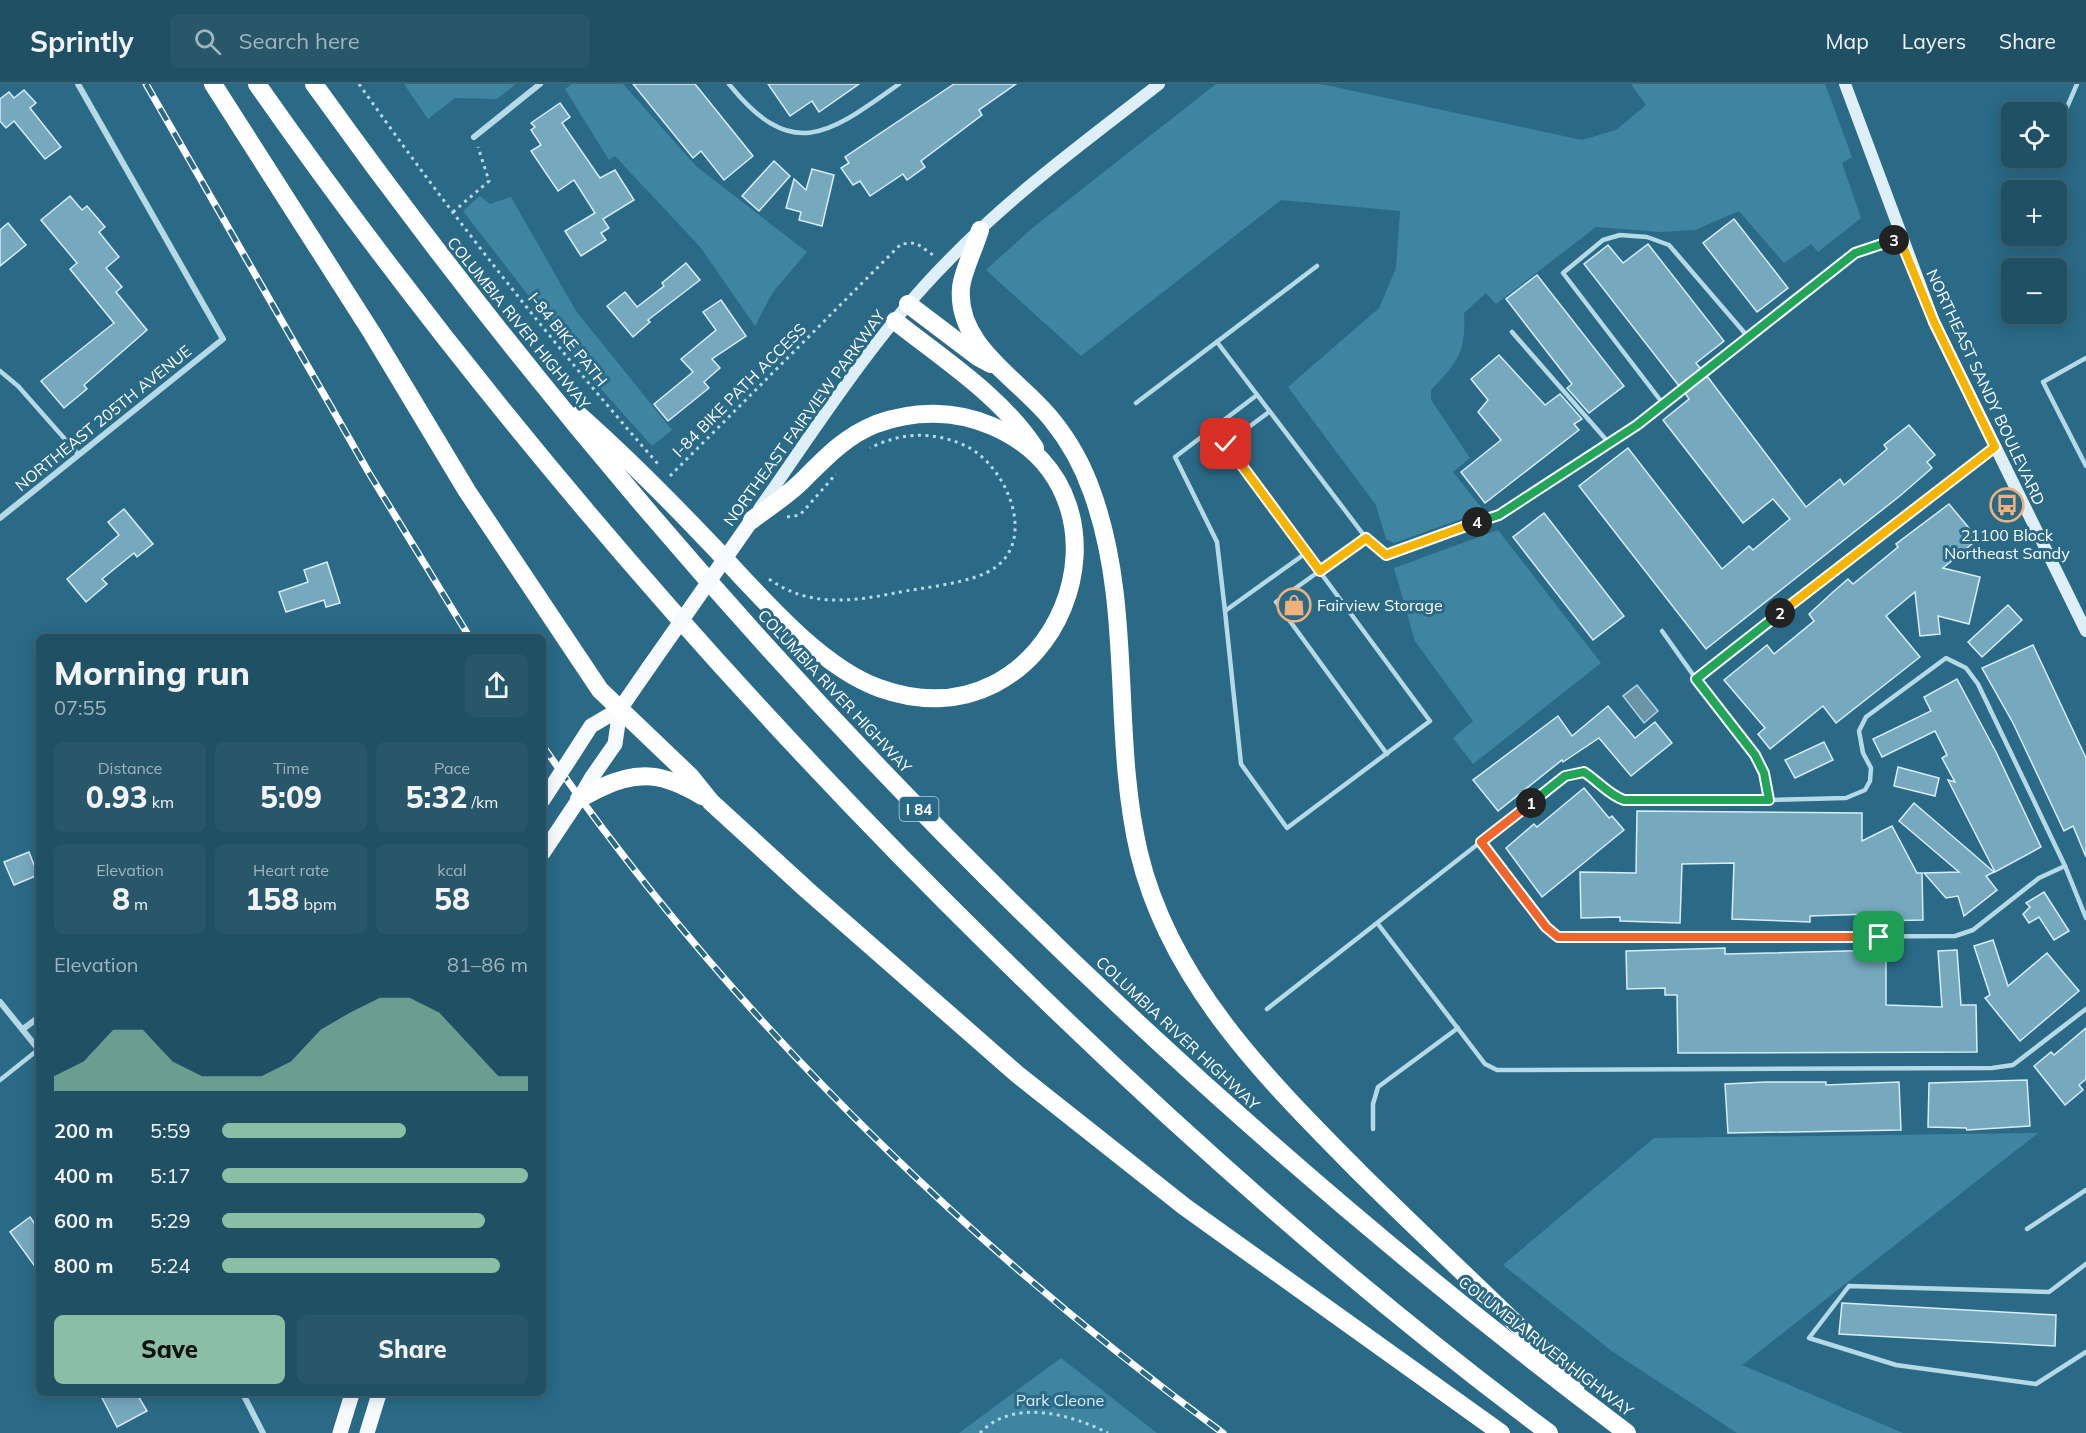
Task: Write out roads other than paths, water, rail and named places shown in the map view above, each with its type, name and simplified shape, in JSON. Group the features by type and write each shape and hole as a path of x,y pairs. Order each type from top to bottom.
{"highway":[{"path":"213,84 372,333 467,491 588,676 690,776 711,802 951,1019 1082,1127 1327,1310 1501,1433"},
{"name":"I 84","path":"257,84 375,247 505,413 706,650 880,836 1052,1008 1146,1096 1367,1289 1549,1433"},
{"name":"COLUMBIA RIVER HIGHWAY","path":"314,84 427,238 533,372 734,611 912,802 1130,1017 1310,1180 1462,1306 1627,1433"},
{"path":"980,230 972,260 964,274 961,304 965,320 998,367 1040,407 1067,441 1089,484 1099,510 1110,551 1116,597 1122,721 1130,806 1150,891 1165,927 1188,971 1214,1011 1269,1079 1419,1232 1627,1433"},
{"path":"908,304 978,357 998,367"},
{"path":"533,372 636,467 785,622 808,642 848,672 876,687 905,696 955,697 976,692 1020,668 1052,633 1065,607 1072,583 1074,534 1059,488 1021,427 1002,408 895,321"},
{"path":"752,520 804,480 834,448 860,432 895,418 948,413 976,419 1015,439 1045,465"},
{"path":"579,799 596,782 641,775 672,781 711,802"}],"main road":[{"name":"NORTHEAST FAIRVIEW PARKWAY","path":"546,795 591,726 620,709 862,362 908,304 945,263 980,230 1159,84"},
{"name":"NORTHEAST SANDY BOULEVARD","path":"1845,84 1900,239 1934,322 2086,631"},
{"name":"NORTHEAST FAIRVIEW PARKWAY","path":"596,782 615,744 620,709"},
{"path":"546,848 579,799"},
{"path":"340,1433 351,1396"},
{"path":"367,1433 378,1396"}],"street":[{"name":"NORTHEAST 205TH AVENUE","path":"0,518 223,339 78,84"},
{"path":"474,137 540,84"},
{"path":"0,1002 36,1045"},
{"path":"23,1029 36,1019"},
{"path":"244,1396 263,1433"}],"lane":[{"path":"729,84 745,105 768,123 791,133 809,134 819,134 852,118 899,84"},
{"path":"886,84 891,90"},
{"path":"2067,107 2077,84"},
{"path":"1664,405 1563,273 1603,240 1620,236 1647,237 1669,245 1749,338"},
{"path":"1216,342 1366,538 1386,555 1499,515 1664,405 1855,253 1900,239"},
{"path":"1136,403 1317,266"},
{"path":"1512,333 1609,443"},
{"path":"2086,358 2043,382 2086,466"},
{"path":"0,371 18,386 79,455"},
{"path":"1257,395 1175,457 1216,542 1241,764 1287,828 1430,721 1226,444 1269,411"},
{"path":"1696,679 1995,447"},
{"path":"1366,538 1276,602 1387,754"},
{"path":"1225,611 1306,553"},
{"path":"1662,631 1755,755 1764,773 1769,800"},
{"path":"1267,1009 1565,776 1584,772 1613,796 1624,800 1846,798 1865,790 1870,781 1871,768 1863,753 1859,731 1866,717 1946,658 1966,668 1978,684 2065,866 2086,918"},
{"path":"1481,842 1546,927 1558,937 1576,938 1955,936 1973,930 2039,878 2065,866"},
{"path":"1378,924 1485,1064 1497,1070 1992,1068 2013,1065 2086,1009"},
{"path":"1373,1129 1373,1104 1378,1087 1458,1028"},
{"path":"0,1080 36,1051"},
{"path":"2027,1229 2086,1190"},
{"path":"2086,1264 2049,1292 1849,1286 1809,1338 1896,1365 2036,1384 2086,1352"}],"railway":[{"path":"146,84 369,473 468,634"},
{"path":"546,750 615,844 691,939 771,1030 854,1118 942,1202 1033,1282 1126,1359 1223,1433"}],"place":[{"name":"21100 Block Northeast Sandy","path":"2007,505"},
{"name":"Fairview Storage","path":"1294,605"}],"park label":[{"name":"Park Cleone","path":"1060,1400"}]}
